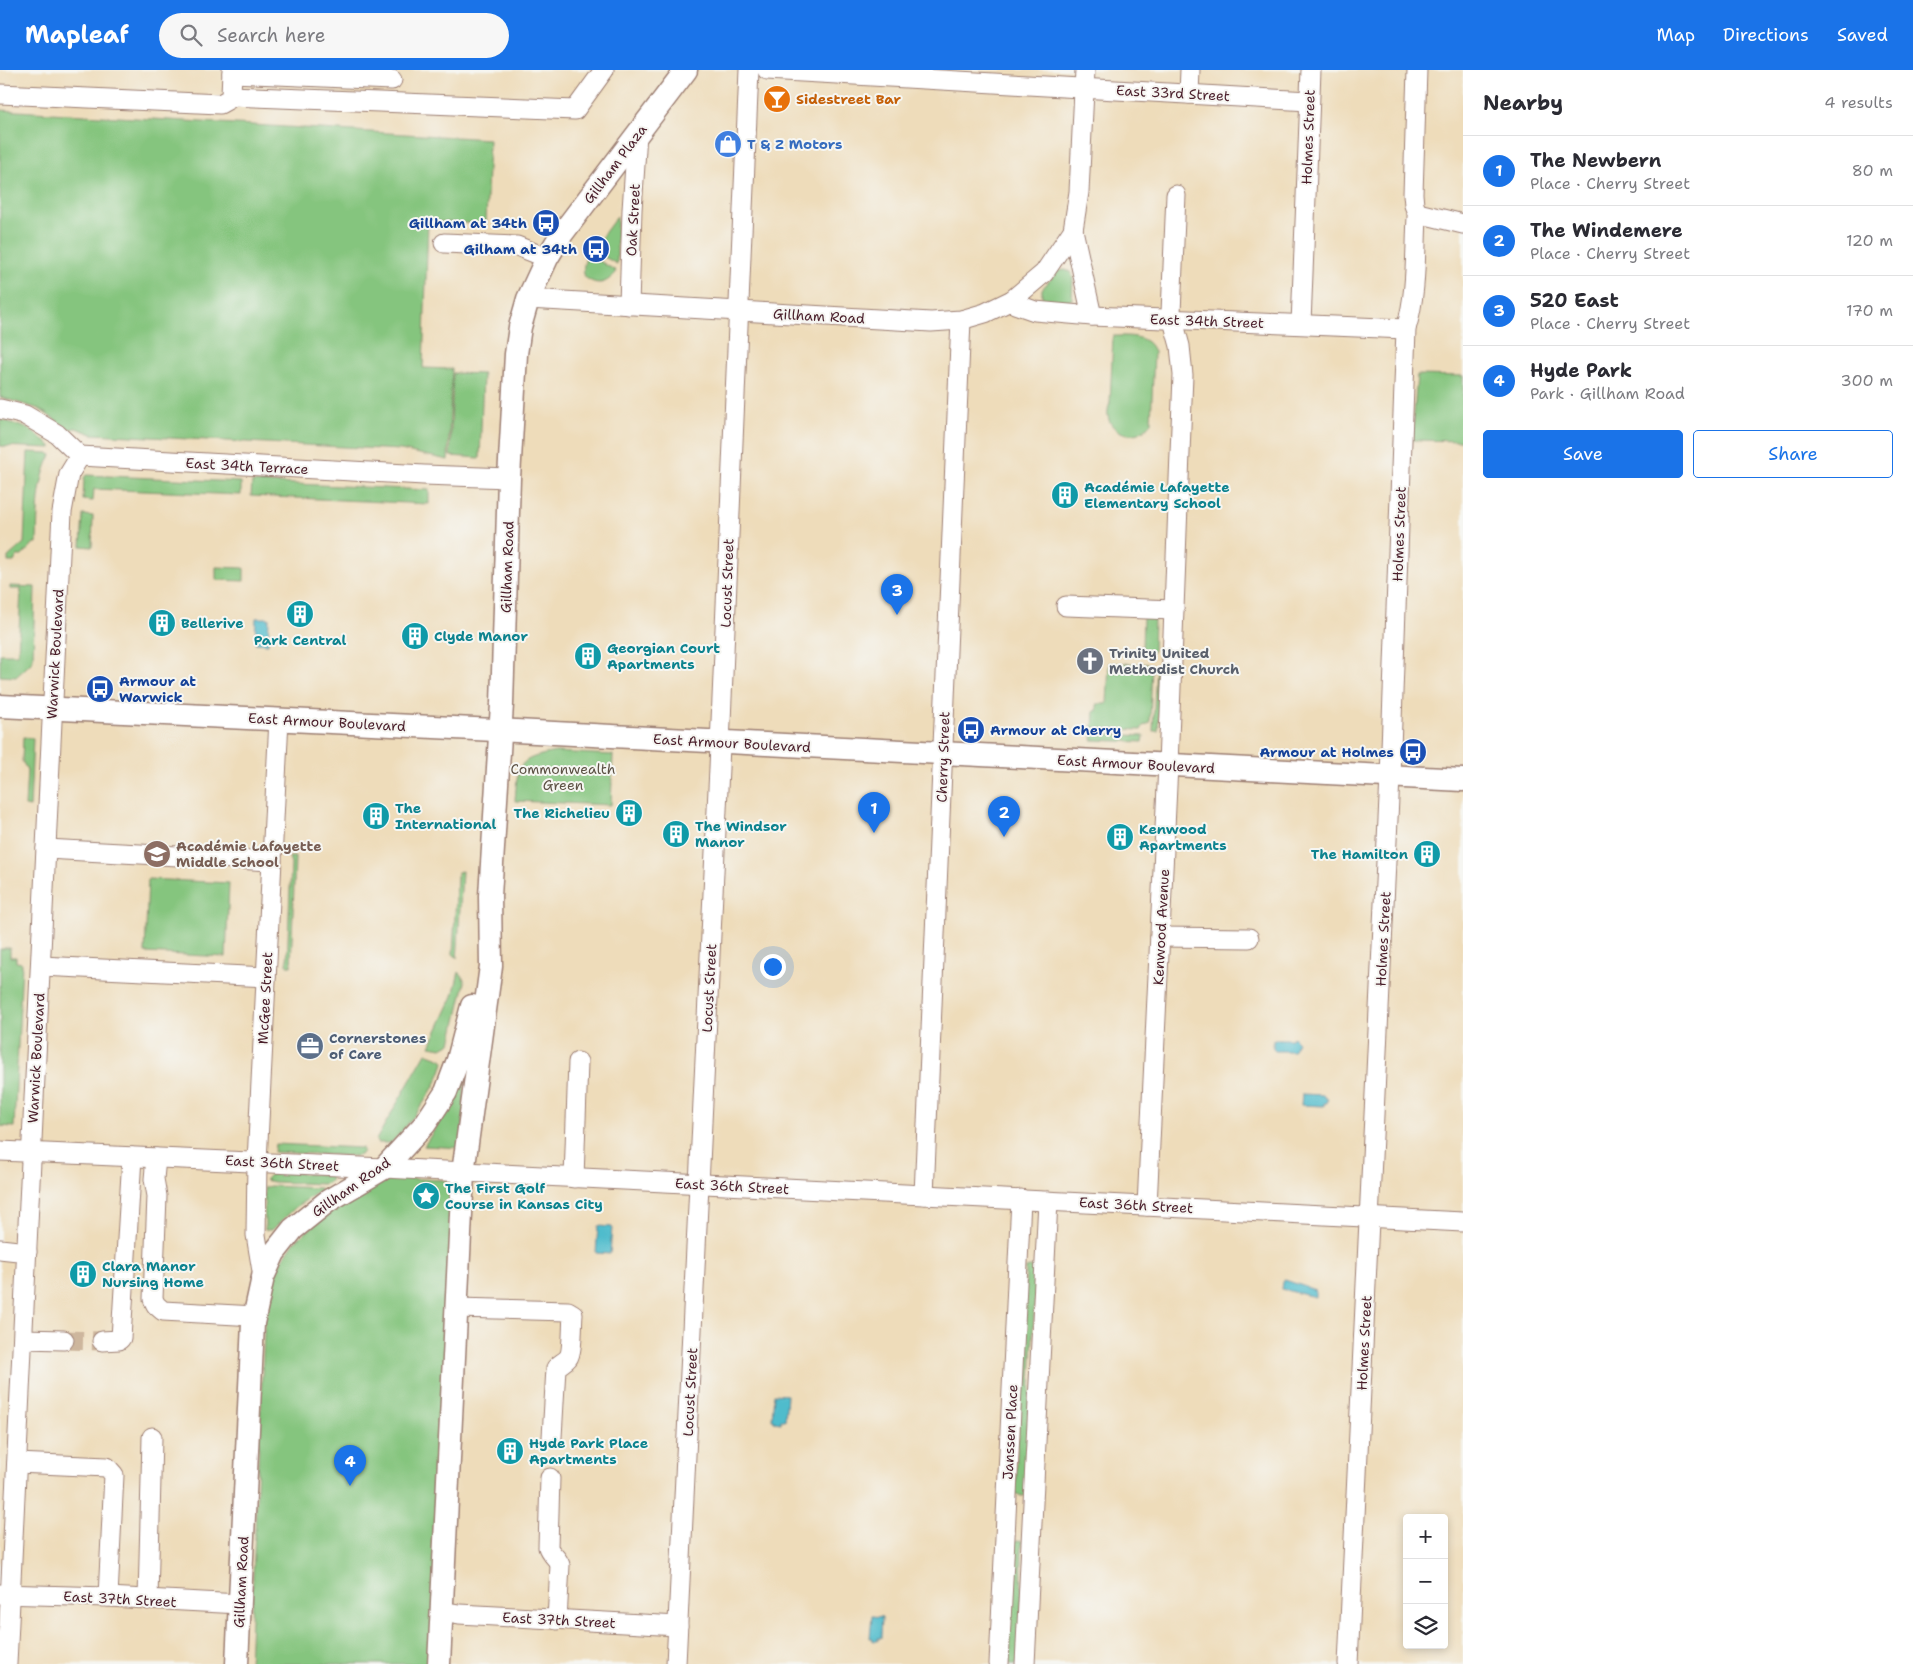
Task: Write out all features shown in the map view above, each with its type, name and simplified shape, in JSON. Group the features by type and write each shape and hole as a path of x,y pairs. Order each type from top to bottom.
{"main road":[{"name":"Gillham Plaza","path":"547,258 561,235 686,70"},
{"name":"Gillham Road","path":"439,1664 463,1173 491,966 490,896 501,730 509,478 516,354 520,327 528,299 547,258"},
{"name":"East Armour Boulevard","path":"0,706 1463,780"},
{"name":"Gillham Road","path":"238,1664 255,1316 263,1277 274,1252 293,1229 328,1201 384,1168 425,1124 446,1092 458,1060 469,1019 490,896"}],"street":[{"path":"364,70 429,105 575,110 604,70"},
{"name":"Locust Street","path":"676,1664 700,1185 749,70"},
{"name":"East 33rd Street","path":"766,70 1085,79 1189,94 1309,101"},
{"path":"1189,94 1190,70"},
{"name":"Holmes Street","path":"1301,324 1310,70"},
{"name":"Holmes Street","path":"1348,1664 1390,777 1406,329 1411,314 1413,297 1416,217 1418,214 1414,205 1413,194 1417,70"},
{"name":"Gillham Road","path":"528,299 931,322 961,320 985,313 1012,300 1044,273 1072,230 1079,192 1085,79"},
{"path":"0,94 213,104 226,101 232,81 391,83"},
{"name":"Oak Street","path":"629,305 637,134"},
{"name":"Kenwood Avenue","path":"1147,1206 1168,766 1183,375 1180,346 1171,313 1176,195"},
{"path":"1418,214 1463,224"},
{"name":"Gillham Road","path":"1072,230 1092,316"},
{"path":"444,243 517,246 547,258"},
{"name":"East 34th Street","path":"1012,300 1015,304 1035,311 1092,316 1406,329"},
{"name":"Cherry Street","path":"924,1195 961,320"},
{"path":"0,409 25,415 57,434 80,456"},
{"name":"East 34th Terrace","path":"80,456 424,476 509,478"},
{"name":"Warwick Boulevard","path":"7,1664 5,1594 11,1454 23,1339 62,512 69,474 80,456"},
{"path":"1066,606 1174,610"},
{"name":"McGee Street","path":"263,1277 256,1235 257,1162 279,719"},
{"path":"46,849 272,861"},
{"path":"1160,937 1249,938"},
{"path":"41,966 266,977"},
{"path":"574,1178 578,1062"},
{"name":"East 36th Street","path":"0,1151 384,1168 1463,1222"},
{"path":"102,1341 119,1340 121,1338 132,1157"},
{"path":"156,1158 154,1179 157,1196 153,1298 156,1305 163,1311 255,1316"},
{"name":"Janssen Place","path":"999,1664 1021,1199"},
{"name":"Janssen Place","path":"1025,1664 1048,1201"},
{"path":"0,1249 27,1252"},
{"path":"1018,1256 1045,1258"},
{"path":"456,1308 568,1311 573,1314 570,1352 568,1358 560,1362 556,1368 552,1437"},
{"path":"23,1339 64,1340"},
{"path":"148,1600 152,1437"},
{"path":"11,1454 107,1467 114,1475 108,1597"},
{"path":"550,1478 548,1547 560,1565 557,1620"},
{"path":"1007,1502 1032,1505"},
{"path":"1005,1536 1030,1538"},
{"name":"East 37th Street","path":"5,1594 240,1604"},
{"name":"East 37th Street","path":"441,1611 459,1614 678,1626"}],"green space":[{"path":"0,110 489,139 486,224 428,221 423,368 452,369 448,460 401,450 92,434 76,428 69,429 39,409 0,397"},
{"path":"617,216 617,264 592,250"},
{"path":"588,254 616,271 609,279 602,283 589,280 585,277 584,271 585,260"},
{"path":"1065,270 1070,272 1073,277 1072,299 1066,303 1046,302 1042,298 1042,289 1058,271"},
{"path":"1113,336 1137,337 1147,342 1154,352 1151,422 1145,429 1137,433 1121,432 1109,421"},
{"path":"453,373 483,374 480,458 450,456"},
{"path":"1417,375 1463,376 1463,441 1412,440"},
{"path":"0,419 29,429 51,446 51,448 0,446"},
{"path":"28,452 49,453 51,455 46,465 41,487 37,543 34,543 22,556 17,556 14,562 8,562 8,557 24,543"},
{"path":"86,475 241,482 241,495 94,489 93,501 83,500 84,478"},
{"path":"252,482 429,490 429,504 251,496"},
{"path":"83,515 93,516 92,547 81,546"},
{"path":"216,567 244,568 244,581 216,580"},
{"path":"10,586 35,587 33,659 16,677 0,676 0,654 18,654 21,589 10,589"},
{"path":"1143,615 1154,617 1153,652 1142,651"},
{"path":"1109,663 1152,664 1150,723 1143,726 1141,730 1093,728 1094,711 1097,711 1097,704 1107,704"},
{"path":"1156,665 1161,666 1158,731 1153,731"},
{"path":"1093,733 1144,736 1143,742 1092,740"},
{"path":"23,737 33,738 30,807 25,806 27,770 22,761"},
{"name":"Commonwealth Green","path":"556,752 613,755 611,805 515,801 517,779 522,765 533,757"},
{"path":"289,857 295,857 291,966 287,966 291,864"},
{"path":"462,871 457,958 453,954 457,877 458,872"},
{"path":"148,879 229,883 226,957 145,953"},
{"path":"10,948 10,957 16,957 16,962 22,963 14,1127 0,1126 0,949"},
{"path":"459,972 465,982 451,1043 442,1048 430,1046 453,996"},
{"path":"426,1053 442,1059 444,1062 436,1083 414,1116 391,1143 377,1143 376,1140"},
{"path":"465,1077 462,1148 424,1146 458,1093"},
{"path":"275,1144 362,1148 363,1151 360,1155 356,1156 274,1152"},
{"path":"278,1172 329,1175 331,1179 328,1183 323,1184 265,1180 270,1175"},
{"path":"400,1178 443,1180 454,1185 435,1664 249,1664 265,1309 277,1268 295,1241 333,1210 379,1183"},
{"path":"270,1186 320,1188 321,1190 296,1207 272,1230 265,1230 264,1188"},
{"path":"1026,1268 1036,1268 1026,1495 1023,1496 1015,1495"},
{"path":"1022,1541 1021,1664 1004,1664 1012,1542"}],"water":[{"path":"256,618 269,618 268,644 255,643"},
{"path":"1293,1037 1298,1042 1293,1051 1275,1051 1273,1048 1273,1040 1291,1039"},
{"path":"1302,1094 1324,1095 1325,1098 1328,1098 1327,1103 1324,1103 1324,1106 1301,1105"},
{"path":"598,1226 612,1227 610,1254 596,1253"},
{"path":"1285,1280 1315,1290 1315,1297 1281,1289 1282,1282"},
{"path":"774,1394 787,1395 785,1420 781,1420 781,1423 774,1422 774,1419 772,1419"},
{"path":"872,1616 882,1617 881,1638 878,1638 878,1641 873,1641 873,1638 870,1638"}],"tunnel":[{"path":"64,1340 102,1341"}],"place":[{"name":"Sidestreet Bar","path":"777,99"},
{"name":"T & Z Motors","path":"728,144"},
{"name":"Gillham at 34th","path":"546,223"},
{"name":"Gilham at 34th","path":"596,249"},
{"name":"Académie Lafayette Elementary School","path":"1065,495"},
{"name":"Park Central","path":"300,614"},
{"name":"520 East","path":"897,615"},
{"name":"Bellerive","path":"162,623"},
{"name":"Clyde Manor","path":"415,636"},
{"name":"Georgian Court Apartments","path":"588,656"},
{"name":"Trinity United Methodist Church","path":"1090,661"},
{"name":"Armour at Warwick","path":"100,689"},
{"name":"Armour at Cherry","path":"971,730"},
{"name":"Armour at Holmes","path":"1413,752"},
{"name":"The Richelieu","path":"629,813"},
{"name":"The International","path":"376,816"},
{"name":"The Newbern","path":"874,833"},
{"name":"The Windsor Manor","path":"676,834"},
{"name":"The Windemere","path":"1004,837"},
{"name":"Kenwood Apartments","path":"1120,837"},
{"name":"Académie Lafayette Middle School","path":"157,854"},
{"name":"The Hamilton","path":"1427,854"},
{"name":"Cornerstones of Care","path":"310,1046"},
{"name":"The First Golf Course in Kansas City","path":"426,1196"},
{"name":"Clara Manor Nursing Home","path":"83,1274"},
{"name":"Hyde Park Place Apartments","path":"510,1451"},
{"name":"Hyde Park","path":"350,1486"}]}
